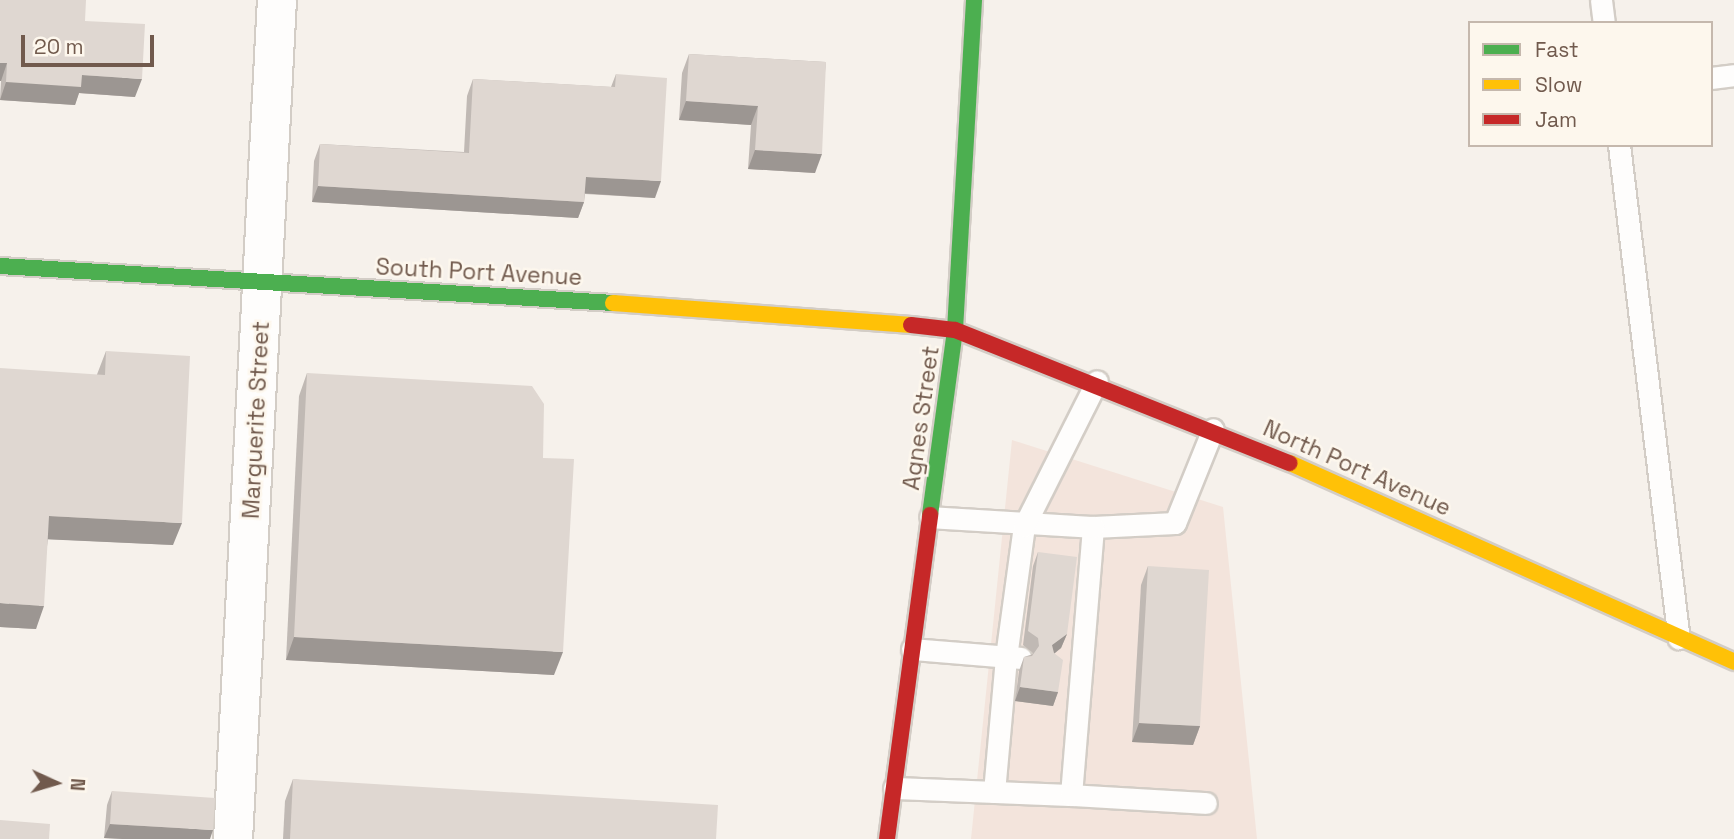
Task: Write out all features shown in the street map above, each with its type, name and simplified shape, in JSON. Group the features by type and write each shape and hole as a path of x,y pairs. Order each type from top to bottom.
{"main road":[{"name":"Agnes Street","path":"887,839 955,330 974,0"},
{"name":"South Port Avenue","path":"0,265 822,315 955,330"},
{"name":"North Port Avenue","path":"955,330 1097,382 1213,429 1734,662"}],"street":[{"name":"Marguerite Street","path":"233,839 277,0"}],"lane":[{"path":"1601,0 1604,21"},
{"path":"1713,78 1734,75"},
{"path":"1619,147 1679,638"},
{"path":"994,792 1018,617 1024,526 1097,382"},
{"path":"930,517 1024,526 1093,527 1175,523 1213,429"},
{"path":"1071,795 1082,663 1075,623 1093,527"},
{"path":"912,649 1013,658"},
{"path":"1060,661 1082,663"},
{"path":"894,788 1206,803"}],"shaded area":[{"path":"1012,440 1223,507 1257,839 971,839"}],"building":[{"path":"0,0 86,0 85,21 145,24 142,79 82,75 81,87 6,82 7,63 0,63"},
{"path":"689,54 826,62 822,154 755,150 758,106 686,101"},
{"path":"616,74 667,78 661,181 586,177 584,202 318,186 320,144 469,153 473,79 615,87"},
{"path":"106,351 190,356 182,523 49,516 44,606 0,603 0,368 105,375"},
{"path":"307,373 532,386 544,404 543,458 574,459 563,652 294,637"},
{"path":"1038,552 1077,557 1067,634 1052,645 1054,653 1063,660 1058,692 1020,687 1024,657 1032,656 1039,646 1038,638 1028,631"},
{"path":"1148,566 1209,570 1200,726 1139,723"},
{"path":"293,779 718,805 716,839 290,839"},
{"path":"112,791 215,798 213,830 110,824"},
{"path":"0,820 50,824 49,839 0,839"}],"traffic: fast":[{"path":"930,515 955,330 974,0"},
{"path":"0,266 613,303"}],"traffic: slow":[{"path":"613,303 911,325"},
{"path":"1290,463 1734,662"}],"traffic: jam":[{"path":"911,325 955,330 1290,463"},
{"path":"887,839 930,515"}]}
